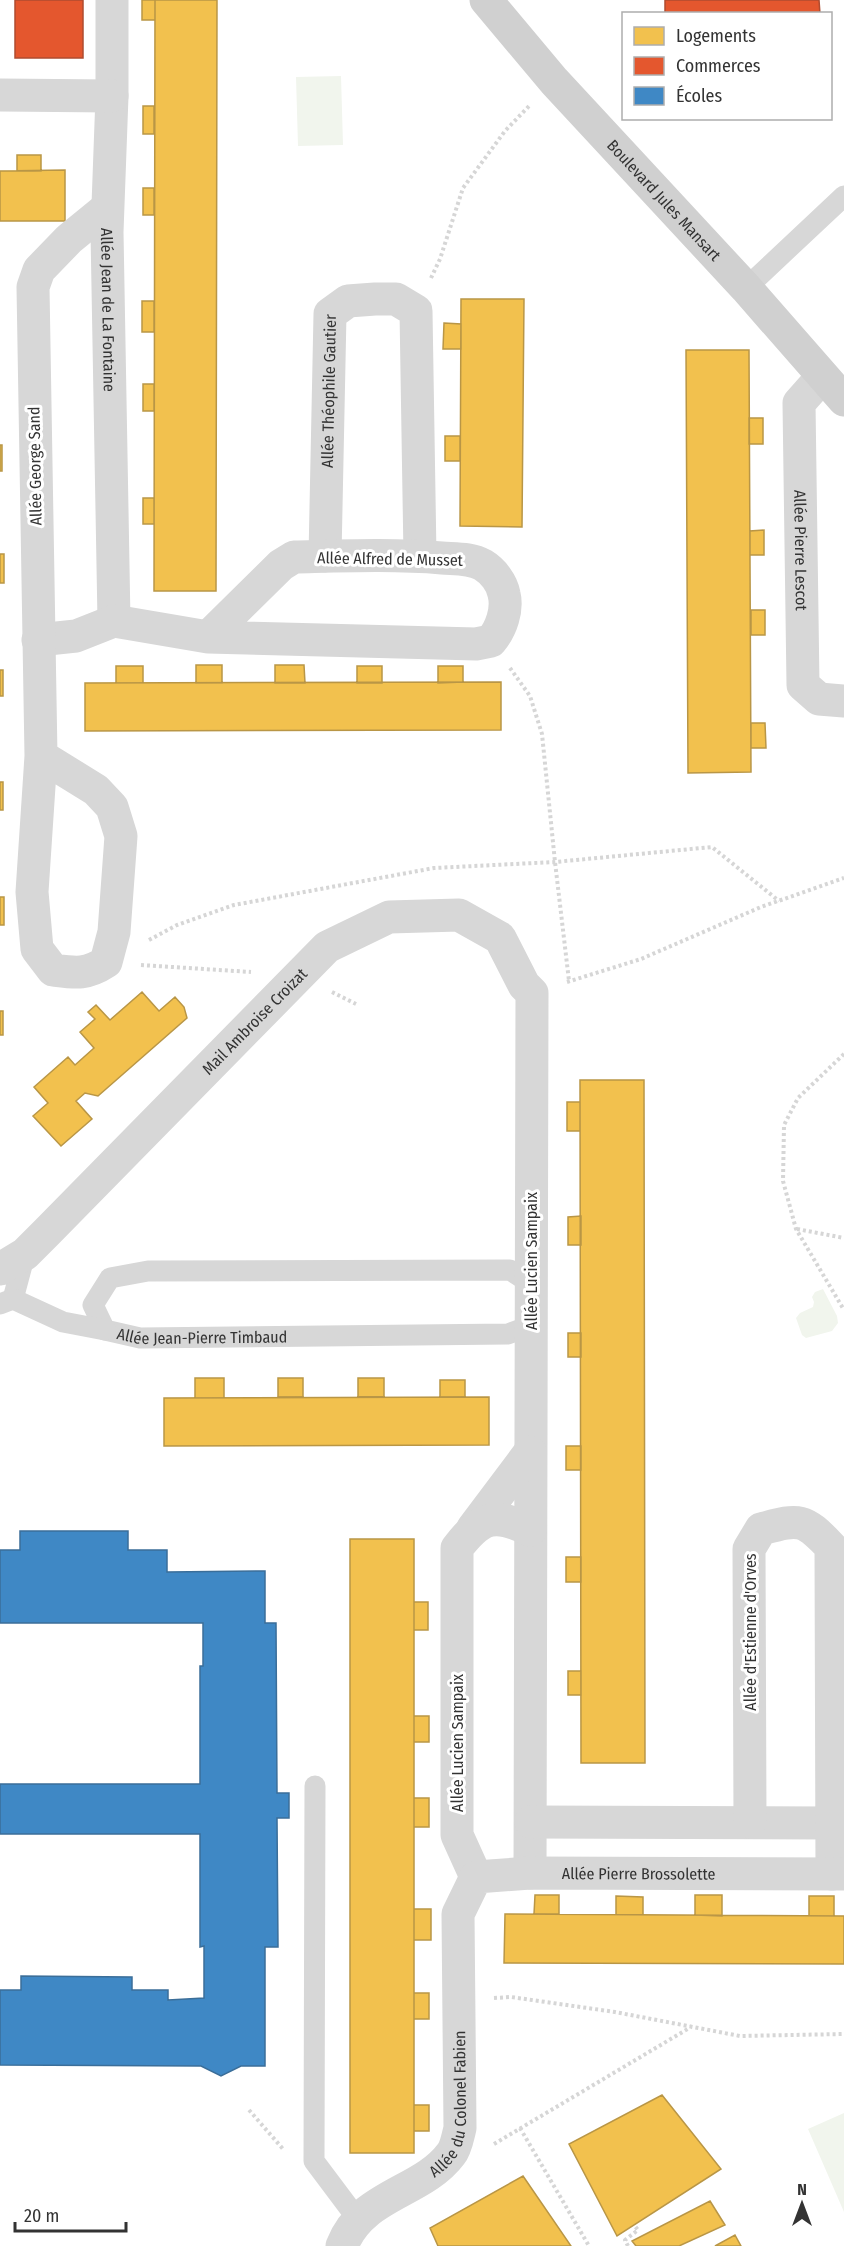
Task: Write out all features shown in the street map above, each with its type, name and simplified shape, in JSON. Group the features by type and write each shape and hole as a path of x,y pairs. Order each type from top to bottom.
{"street":[{"name":"Allée Jean de La Fontaine","path":"112,0 112,96 107,208 114,621"},
{"name":"Boulevard Jules Mansart","path":"486,0 554,81 834,385"},
{"path":"0,95 112,96"},
{"name":"Allée George Sand","path":"106,962 92,971 76,973 53,970 36,949 32,892 41,756 33,286 39,270 46,262 69,239 107,208"},
{"name":"Allée Théophile Gautier","path":"325,556 330,314 348,301 375,299 396,299 416,311"},
{"path":"416,311 420,556"},
{"name":"Allée Pierre Lescot","path":"834,385 799,403 803,685 819,699 844,701"},
{"name":"Allée Alfred de Musset","path":"208,637 282,565 294,557 420,556 468,560 484,565 495,575 503,588 506,602 503,619 497,634 491,641"},
{"path":"38,640 76,636 114,621 208,637 476,644 491,641"},
{"path":"41,756 96,790 111,807 121,836 114,932 106,962"},
{"name":"Mail Ambroise Croizat","path":"13,1261 327,947 389,917 459,915 500,938 524,984 532,993"},
{"name":"Allée Lucien Sampaix","path":"530,1873 532,993"},
{"name":"Allée Lucien Sampaix","path":"476,1877 457,1835 457,1548 530,1452"},
{"path":"473,1528 491,1519 513,1522 530,1530"},
{"name":"Allée d'Estienne d'Orves","path":"750,1822 749,1549 761,1528 791,1521 813,1527 831,1547 838,1874"},
{"path":"531,1822 750,1822 837,1831"},
{"name":"Allée Pierre Brossolette","path":"476,1877 530,1873 838,1874"},
{"name":"Allée du Colonel Fabien","path":"350,2233 368,2211 438,2167 452,2153 460,2128 458,1914 476,1877"}],"lane":[{"path":"746,288 844,196"},
{"path":"13,1261 6,1302 63,1322 105,1330"},
{"name":"Allée Jean-Pierre Timbaud","path":"530,1283 510,1269 148,1271 110,1278 93,1305 105,1330 140,1338 508,1334 530,1326"},
{"path":"315,1786 314,2161 350,2233"}],"path":[{"path":"416,311 440,259 463,188 505,131 554,81"},
{"path":"491,641 530,696 542,734 569,981"},
{"path":"532,993 641,958 761,907 844,878"},
{"path":"106,962 300,976 356,1004"},
{"path":"844,1054 798,1098 784,1125 783,1181 796,1229 844,1310"},
{"path":"796,1229 844,1238"},
{"path":"459,2000 511,1997 615,2012 740,2036 844,2034"},
{"path":"452,2153 492,2145 693,2026"},
{"path":"249,2110 288,2156"},
{"path":"520,2128 589,2246"},
{"path":"628,2246 625,2240 638,2230 634,2225"}],"shaded area":[{"path":"341,76 343,145 298,146 296,77"},
{"path":"823,1289 837,1316 838,1323 832,1331 806,1338 802,1335 796,1318 800,1313 813,1307 812,1297 815,1292"},
{"path":"844,2113 844,2212 808,2129"}],"building: Logements":[{"path":"142,0 155,0 155,20 142,20"},
{"path":"155,0 217,0 216,591 154,591"},
{"path":"143,106 154,106 154,134 143,134"},
{"path":"17,155 41,155 41,171 17,171"},
{"path":"65,170 65,221 0,221 0,171"},
{"path":"143,188 154,188 154,215 143,215"},
{"path":"461,299 524,299 522,527 460,526"},
{"path":"142,301 154,301 154,332 142,332"},
{"path":"444,323 461,324 461,349 443,349"},
{"path":"686,350 749,350 751,772 688,773"},
{"path":"143,384 154,384 154,411 143,411"},
{"path":"749,418 763,418 763,444 749,444"},
{"path":"445,436 460,436 460,461 445,461"},
{"path":"0,445 2,445 2,471 0,471"},
{"path":"143,498 154,498 154,524 143,524"},
{"path":"764,530 764,555 750,555 750,531"},
{"path":"0,554 4,554 4,583 0,583"},
{"path":"751,610 765,610 765,635 751,635"},
{"path":"196,665 222,665 222,683 196,683"},
{"path":"275,665 304,665 305,683 275,683"},
{"path":"116,666 143,666 143,683 116,683"},
{"path":"357,666 382,666 382,683 357,683"},
{"path":"438,666 463,666 463,682 438,683"},
{"path":"0,670 3,670 3,696 0,696"},
{"path":"501,682 501,730 85,731 85,683"},
{"path":"751,723 765,723 766,748 751,748"},
{"path":"0,782 3,782 3,810 0,810"},
{"path":"0,897 4,897 4,925 0,925"},
{"path":"142,992 159,1011 175,997 184,1007 187,1018 98,1096 85,1093 76,1101 92,1119 61,1146 33,1116 48,1103 34,1087 68,1057 75,1065 94,1048 80,1032 95,1019 88,1012 96,1005 110,1020"},
{"path":"0,1011 3,1011 3,1035 0,1035"},
{"path":"580,1080 644,1080 645,1763 581,1763"},
{"path":"567,1102 580,1102 580,1131 567,1131"},
{"path":"581,1216 581,1245 568,1245 568,1217"},
{"path":"568,1333 581,1333 581,1357 568,1357"},
{"path":"195,1378 224,1378 224,1398 195,1398"},
{"path":"278,1378 303,1378 303,1397 278,1397"},
{"path":"358,1378 384,1378 384,1397 358,1397"},
{"path":"440,1380 465,1380 465,1397 440,1397"},
{"path":"489,1397 489,1445 164,1446 164,1398"},
{"path":"566,1446 581,1446 581,1470 566,1470"},
{"path":"350,1539 414,1539 414,2153 350,2153"},
{"path":"566,1557 581,1557 581,1582 566,1582"},
{"path":"414,1602 428,1602 428,1630 414,1630"},
{"path":"568,1671 581,1671 581,1695 568,1695"},
{"path":"414,1716 429,1716 429,1742 414,1742"},
{"path":"414,1798 429,1798 429,1827 414,1827"},
{"path":"535,1895 559,1895 559,1914 534,1914"},
{"path":"695,1895 722,1895 722,1916 695,1915"},
{"path":"616,1896 643,1897 643,1915 616,1915"},
{"path":"809,1896 834,1896 834,1916 809,1916"},
{"path":"414,1909 431,1909 431,1940 414,1940"},
{"path":"505,1914 844,1916 844,1964 504,1963"},
{"path":"414,1993 429,1993 429,2019 414,2019"},
{"path":"662,2095 721,2169 617,2236 569,2144"},
{"path":"414,2105 429,2105 429,2131 414,2131"},
{"path":"523,2176 571,2246 438,2246 430,2228"},
{"path":"710,2201 725,2225 679,2246 636,2246 632,2241"},
{"path":"735,2235 741,2246 715,2246"}],"building: Commerces":[{"path":"15,0 83,0 83,58 15,58"},
{"path":"665,0 819,0 820,12 665,12"}],"building: Écoles":[{"path":"20,1531 128,1531 128,1550 167,1550 167,1572 265,1571 265,1623 276,1623 277,1793 289,1793 289,1818 277,1818 278,1947 265,1947 265,2066 241,2066 221,2076 201,2066 0,2065 0,1990 21,1990 21,1976 132,1977 132,1990 168,1990 168,2000 204,1998 204,1946 200,1947 200,1834 0,1834 0,1784 200,1784 200,1666 203,1666 203,1623 0,1623 0,1550 20,1550"}]}
